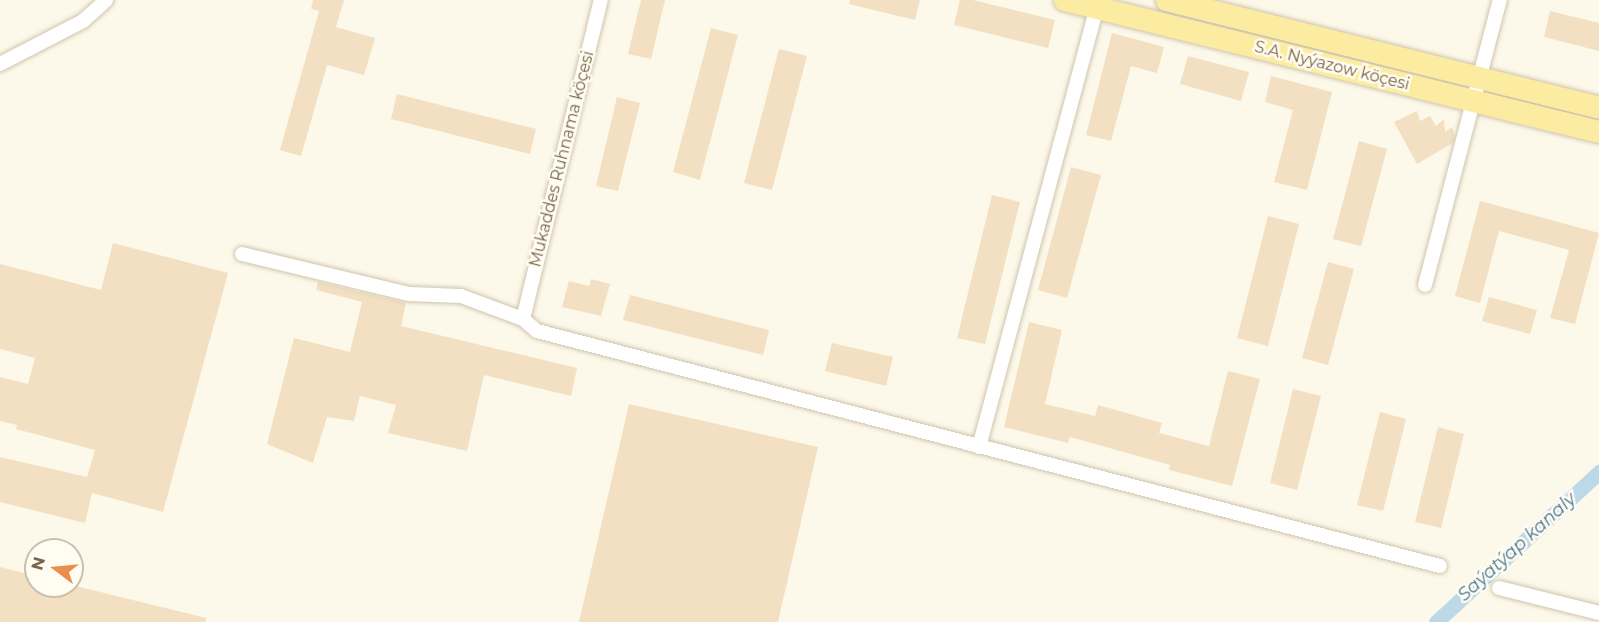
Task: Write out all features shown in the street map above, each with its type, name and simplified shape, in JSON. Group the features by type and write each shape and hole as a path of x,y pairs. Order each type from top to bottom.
{"main road":[{"name":"S.A. Nyýazow köçesi","path":"1065,0 1599,132"},
{"name":"S.A. Nyýazow köçesi","path":"1167,0 1599,108"}],"street":[{"path":"0,64 83,21 106,0"},
{"name":"Mukaddes Ruhnama köçesi","path":"524,319 601,0"},
{"path":"1425,285 1500,0"},
{"path":"979,447 1096,8"},
{"path":"242,254 409,294 461,296 524,319 537,331 1440,566"},
{"path":"1498,588 1599,613"}],"building":[{"path":"313,0 344,0 336,27 375,38 364,75 327,65 301,156 280,150 319,11 311,9"},
{"path":"641,0 665,0 651,59 628,54"},
{"path":"850,0 920,0 915,20 849,4"},
{"path":"960,0 973,0 1055,20 1048,48 954,25"},
{"path":"1550,11 1599,23 1599,51 1544,37"},
{"path":"711,28 738,35 700,180 673,172"},
{"path":"1112,33 1164,47 1157,73 1131,66 1111,141 1086,135"},
{"path":"779,49 807,56 772,190 744,183"},
{"path":"1188,56 1249,72 1241,101 1180,84"},
{"path":"1271,76 1332,92 1307,190 1274,182 1293,110 1265,102"},
{"path":"397,94 536,129 530,154 391,119"},
{"path":"617,97 640,103 618,191 596,186"},
{"path":"1417,111 1420,121 1430,116 1436,126 1444,119 1445,132 1452,127 1455,136 1453,143 1417,164 1394,122"},
{"path":"1359,141 1387,149 1361,246 1333,239"},
{"path":"1071,167 1101,175 1067,298 1038,290"},
{"path":"992,195 1020,202 985,344 957,338"},
{"path":"1480,201 1599,233 1575,324 1550,318 1569,250 1499,231 1480,303 1455,296"},
{"path":"1268,216 1299,224 1268,346 1237,338"},
{"path":"113,243 228,273 163,512 92,493 85,523 0,502 0,457 87,477 95,450 16,429 17,425 0,421 0,377 28,384 35,358 0,349 0,264 101,290"},
{"path":"1328,262 1354,269 1328,365 1302,358"},
{"path":"591,279 610,284 601,316 562,307 569,281 589,286"},
{"path":"318,282 406,303 401,326 577,368 571,396 484,375 467,451 388,433 396,405 360,396 354,421 327,417 313,463 267,444 294,338 350,352 362,302 316,290"},
{"path":"630,295 769,330 763,355 623,320"},
{"path":"1489,297 1537,310 1530,334 1482,321"},
{"path":"1029,322 1062,330 1045,404 1095,416 1098,405 1162,423 1159,433 1209,446 1228,371 1260,379 1232,486 1169,470 1170,465 1070,437 1068,443 1004,427"},
{"path":"832,343 893,357 886,386 825,371"},
{"path":"1293,389 1321,396 1297,490 1270,483"},
{"path":"629,404 818,447 778,622 579,622"},
{"path":"1380,412 1406,419 1383,511 1357,505"},
{"path":"1438,427 1464,434 1441,528 1415,522"},
{"path":"0,567 24,573 24,598 84,598 84,588 206,618 206,622 0,622"}],"waterway":[{"name":"Saýatýap kanaly","path":"1436,622 1599,472"}]}
